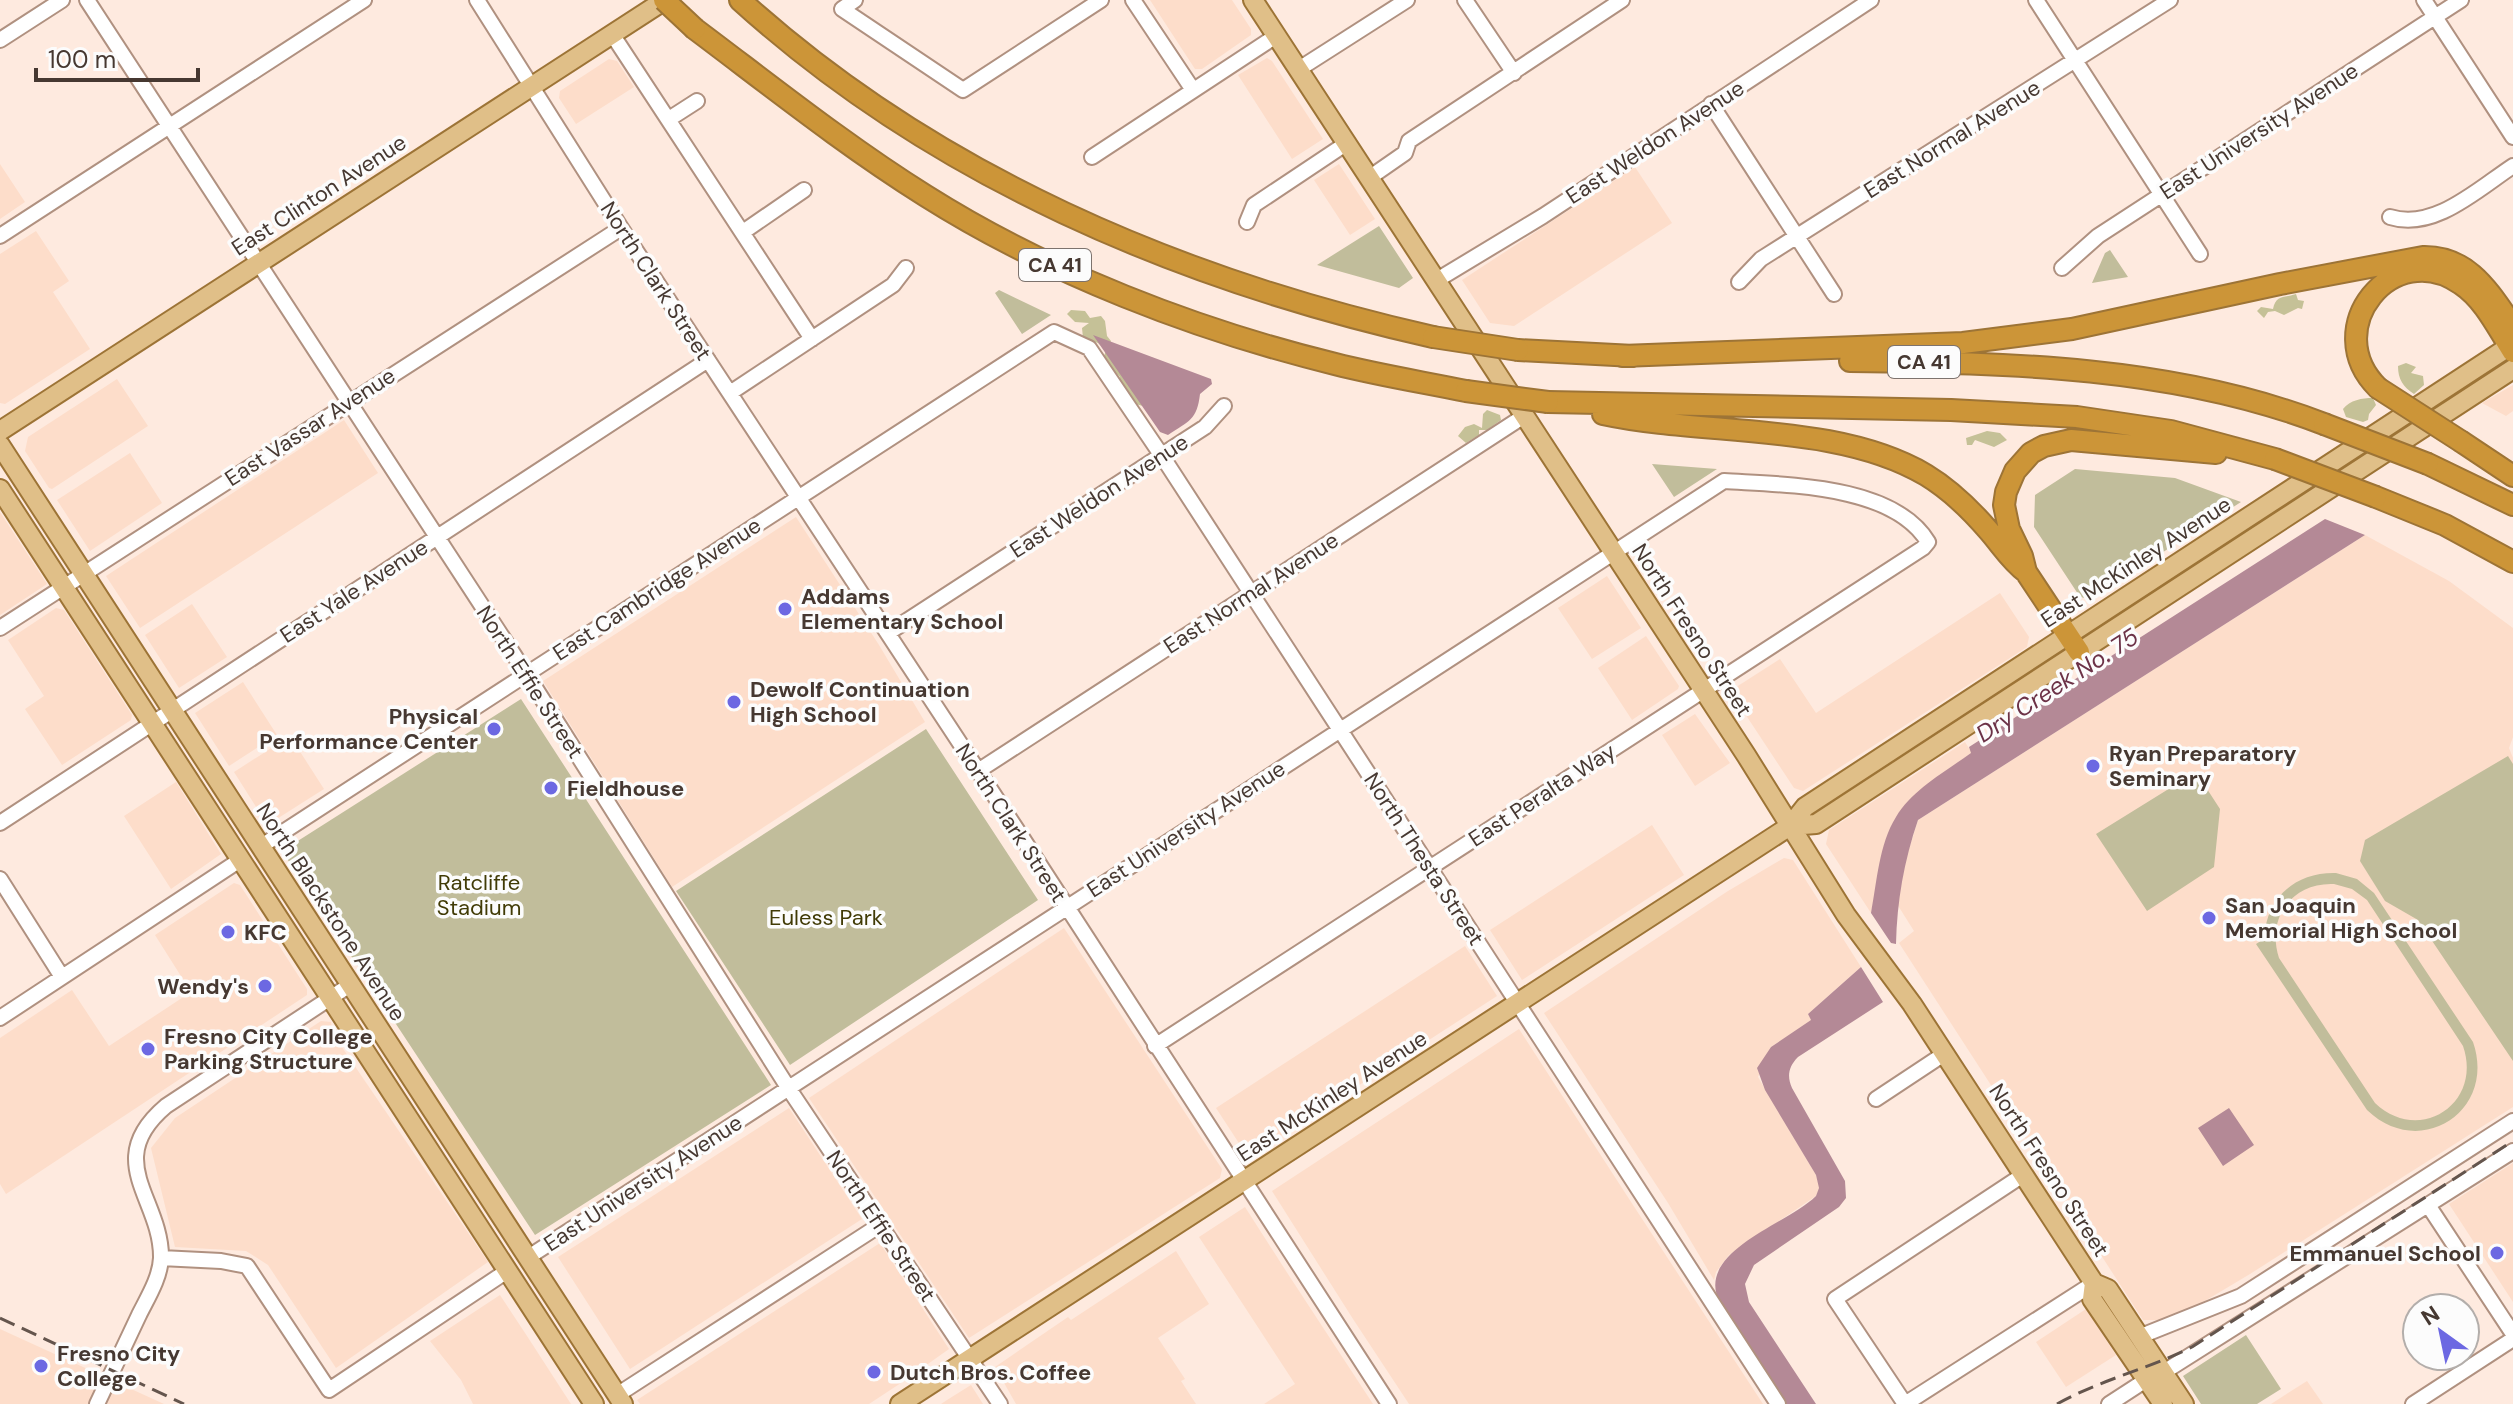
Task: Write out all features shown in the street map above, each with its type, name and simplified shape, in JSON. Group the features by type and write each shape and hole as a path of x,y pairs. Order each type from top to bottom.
{"highway":[{"name":"CA 41","path":"664,0 695,29 849,145 926,196 1027,252 1145,303 1246,338 1334,364 1466,391 1548,402 1951,410 2077,417 2171,431 2275,459 2376,497 2445,525 2513,562"},
{"name":"CA 41","path":"740,0 772,29 896,120 963,162 1037,201 1180,263 1328,310 1433,337 1518,350 1622,356 2027,365 2159,381 2235,397 2324,424 2428,464 2513,505"},
{"path":"1622,356 1918,345 2056,331 2423,257 2444,259 2468,270 2485,287 2512,342"},
{"path":"2512,342 2463,285 2432,272 2399,276 2377,288 2363,307 2357,328 2356,351 2364,372 2378,388 2513,476"},
{"path":"1548,402 1620,418 1830,441 1889,457 1928,476 1949,491 1989,531 2014,563 2026,572"},
{"path":"2073,644 2026,572 2009,529 2004,505 2006,492 2022,462 2044,446 2071,440 2275,459"}],"main road":[{"name":"East Clinton Avenue","path":"0,431 664,0"},
{"name":"North Fresno Street","path":"1253,0 1790,826 2023,1175 2093,1291 2108,1289 2141,1336 2163,1404"},
{"name":"East McKinley Avenue","path":"2073,644 2512,342"},
{"name":"East McKinley Avenue","path":"900,1404 1790,826 1805,807 2513,369"},
{"name":"North Blackstone Avenue","path":"0,445 620,1400"},
{"path":"0,489 594,1404"},
{"path":"195,791 211,796 250,847 260,847"},
{"path":"240,860 252,859 257,863 283,899 324,945"},
{"path":"460,1199 485,1216 508,1250 527,1258"},
{"path":"507,1271 522,1274 552,1316 597,1364"},
{"path":"2093,1291 2145,1368 2156,1373 2155,1376"},
{"path":"525,1298 572,1352 599,1391 620,1400"},
{"name":"North Fresno Street","path":"2155,1376 2184,1404"}],"street":[{"path":"0,40 62,0"},
{"name":"North Effie Street","path":"87,0 527,675 789,1089 1000,1404"},
{"path":"0,236 364,0"},
{"name":"North Clark Street","path":"477,0 621,228 1389,1404"},
{"path":"855,0 842,9 963,90 1101,0"},
{"path":"1133,0 1193,90"},
{"path":"1299,69 1407,0"},
{"path":"1465,0 1514,73"},
{"path":"1369,178 1405,153 1409,141 1622,0"},
{"name":"East Weldon Avenue","path":"1437,280 1543,216 1871,0"},
{"path":"2036,0 2200,254"},
{"name":"East Normal Avenue","path":"1739,282 1761,259 2170,0"},
{"path":"2424,0 2513,137"},
{"name":"East University Avenue","path":"2062,268 2098,236 2461,0"},
{"path":"612,34 812,339"},
{"path":"1092,157 1276,36"},
{"path":"669,119 697,101"},
{"path":"1711,104 1834,294"},
{"path":"1247,222 1254,205 1347,143"},
{"path":"2390,217 2408,221 2433,217 2513,166"},
{"path":"743,232 804,190"},
{"name":"East Vassar Avenue","path":"0,628 621,228"},
{"path":"730,393 893,285 906,268"},
{"name":"North Thesta Street","path":"1054,332 1089,348 1162,456 1778,1404"},
{"name":"East Cambridge Avenue","path":"260,847 1054,332"},
{"name":"East Yale Avenue","path":"0,823 708,360"},
{"name":"East Weldon Avenue","path":"888,633 1205,427 1224,406"},
{"name":"East Normal Avenue","path":"978,771 1524,416"},
{"name":"East University Avenue","path":"527,1258 1724,481"},
{"name":"East Peralta Way","path":"1155,1046 1704,691 1928,542 1916,527 1900,515 1845,494 1724,481"},
{"path":"0,1018 240,860"},
{"path":"0,879 62,977"},
{"path":"97,1404 156,1279 161,1258 156,1228 137,1175 139,1142 149,1122 166,1106 350,985"},
{"path":"1876,1099 1944,1054"},
{"path":"2141,1336 2241,1296 2513,1121"},
{"path":"2109,1404 2513,1151"},
{"path":"2023,1175 1835,1299 1905,1404 2093,1291"},
{"path":"2413,1404 2513,1337 2428,1205"},
{"path":"620,1400 880,1225"},
{"path":"161,1258 221,1261 247,1266 329,1390 507,1271"}],"shaded area":[{"path":"1150,0 1232,0 1251,29 1251,35 1202,69 1195,69"},
{"path":"1267,58 1272,61 1323,139 1292,159 1238,75"},
{"path":"609,59 617,61 634,87 576,124 559,98 560,91"},
{"path":"0,164 25,202 0,219"},
{"path":"1339,164 1375,219 1350,235 1314,180"},
{"path":"1635,167 1672,223 1514,326 1490,323 1462,280"},
{"path":"36,231 69,281 53,292 90,349 5,404 0,403 0,254"},
{"path":"2296,294 2298,300 2304,301 2302,309 2284,315 2268,312 2264,318 2257,311 2261,307 2273,309 2279,299"},
{"path":"1071,310 1085,311 1090,318 1101,316 1105,321 1111,341 1109,346 1143,406 1132,403 1117,381 1120,377 1103,360 1106,350 1098,343 1083,338 1082,328 1089,323 1075,322 1067,314"},
{"path":"1093,335 1211,379 1212,384 1200,394 1191,419 1168,435 1160,432"},
{"path":"2406,363 2416,367 2411,373 2423,376 2424,385 2414,394 2399,375 2398,366"},
{"path":"117,379 148,426 52,489 49,488 25,451 28,437"},
{"path":"2513,385 2513,411 2506,416 2482,403"},
{"path":"2373,398 2376,405 2368,420 2363,422 2346,417 2343,409 2349,403"},
{"path":"1487,410 1500,415 1501,420 1487,430 1479,430 1479,435 1466,443 1458,436 1465,427 1474,424 1482,428 1483,414"},
{"path":"344,420 378,473 140,628 106,576"},
{"path":"1987,431 2000,433 2007,440 1994,447 1975,440 1972,445 1967,445 1966,438"},
{"path":"130,453 162,503 90,551 57,500"},
{"path":"0,512 47,584 0,615"},
{"name":"Dewolf Continuation High School","path":"796,517 925,722 672,887 543,681"},
{"path":"2325,519 2365,535 1918,820 1902,881 1896,944 1891,943 1871,913 1886,839 1896,817 1911,798 1971,753 1969,747"},
{"name":"San Joaquin Memorial High School","path":"2365,535 2449,581 2513,628 2513,737 2509,748 2513,758 2513,1107 2173,1320 2143,1320 1899,943 1914,931 1897,904 1907,855 1918,820"},
{"path":"1607,576 1641,628 1592,659 1558,608"},
{"path":"2000,593 2029,637 2027,647 1803,791 1794,788 1730,691 1780,659 1816,713"},
{"path":"192,604 227,657 179,688 145,635"},
{"path":"56,608 64,610 132,715 131,720 62,765 25,709 44,696 8,640"},
{"path":"1646,636 1679,686 1632,720 1598,668"},
{"path":"243,682 277,735 229,766 195,713"},
{"path":"1695,714 1730,763 1695,786 1662,735"},
{"path":"290,736 324,789 272,822 265,821 234,772"},
{"path":"1965,742 1972,753 1914,796 1885,842 1871,913 1826,844 1829,830"},
{"path":"176,782 221,854 171,889 124,816"},
{"path":"1652,825 1684,875 1522,980 1490,930"},
{"path":"1784,858 1793,860 1861,967 1808,1014 1812,1020 1771,1047 1758,1077 1816,1175 1820,1188 1816,1196 1729,1255 1716,1272 1714,1280 1668,1203 1544,1013 1728,891"},
{"path":"234,883 240,885 307,989 307,995 6,1194 0,1184 0,1038 72,990 109,1046 191,992 155,935"},
{"path":"1064,928 1222,1169 1220,1178 969,1338 809,1098"},
{"path":"1465,946 1497,996 1248,1157 1216,1108"},
{"path":"1861,967 1883,1002 1798,1057 1790,1068 1789,1076 1792,1088 1845,1181 1846,1198 1839,1207 1754,1265 1745,1284 1749,1302 1816,1404 1785,1404 1721,1305 1715,1286 1719,1270 1730,1255 1816,1196 1819,1188 1816,1175 1765,1090 1757,1068 1771,1047 1811,1020 1808,1014"},
{"path":"321,1021 331,1022 333,1034 488,1262 336,1368 268,1265 246,1251 175,1247 151,1148 175,1118"},
{"path":"1519,1029 1763,1404 1409,1404 1353,1319 1272,1191"},
{"path":"789,1108 862,1219 630,1369 558,1257"},
{"path":"2229,1108 2254,1145 2223,1166 2198,1128"},
{"name":"Emmanuel School","path":"2513,1163 2513,1302 2449,1204"},
{"path":"1245,1207 1373,1404 1264,1404 1295,1384 1199,1237"},
{"path":"880,1243 949,1349 869,1404 640,1404 637,1400"},
{"path":"1176,1251 1209,1304 1158,1338 1185,1379 1181,1381 1196,1404 1016,1404 995,1367 1068,1317 1071,1320"},
{"path":"500,1295 571,1404 473,1404 461,1380 430,1341"},
{"path":"2086,1309 2116,1355 2066,1387 2036,1342"},
{"name":"Fresno City College","path":"0,1329 164,1404 0,1404"},
{"path":"2307,1381 2323,1404 2271,1404 2285,1395"},
{"path":"971,1385 983,1404 941,1404 947,1400"}],"green space":[{"path":"1379,226 1413,278 1399,288 1317,265"},
{"path":"2110,250 2128,277 2092,283 2105,253"},
{"path":"999,290 1051,315 1022,334 995,293"},
{"path":"1652,464 1717,469 1674,497"},
{"path":"2075,469 2175,478 2241,502 2090,599 2080,597 2034,527 2035,495"},
{"name":"Ratcliffe Stadium","path":"521,699 771,1085 535,1235 282,851"},
{"name":"Euless Park","path":"926,729 1038,900 790,1065 676,891"},
{"path":"2508,756 2513,764 2513,1061 2418,920 2385,901 2360,861 2365,840"},
{"path":"2196,772 2220,809 2214,867 2147,911 2096,834"},
{"path":"2336,873 2357,879 2374,893 2473,1042 2478,1067 2474,1089 2464,1107 2449,1121 2430,1129 2409,1131 2388,1125 2367,1110 2256,944 2264,939 2270,911 2285,890 2308,877","holes":["2334,884 2352,889 2367,900 2463,1046 2467,1067 2464,1085 2456,1101 2443,1112 2427,1119 2410,1120 2392,1115 2375,1103 2279,958 2276,929 2286,905 2295,896 2319,885"]},
{"path":"2246,1335 2281,1389 2257,1404 2201,1404 2183,1376"}],"railway":[{"path":"2057,1404 2192,1347 2513,1141"},
{"path":"0,1318 184,1404"}],"place":[{"name":"Addams Elementary School","path":"785,609"},
{"name":"Dewolf Continuation High School","path":"734,702"},
{"name":"Physical Performance Center","path":"494,729"},
{"name":"Ryan Preparatory Seminary","path":"2093,766"},
{"name":"Fieldhouse","path":"551,788"},
{"name":"San Joaquin Memorial High School","path":"2209,918"},
{"name":"KFC","path":"228,932"},
{"name":"Wendy's","path":"265,986"},
{"name":"Fresno City College Parking Structure","path":"148,1049"},
{"name":"Emmanuel School","path":"2497,1253"},
{"name":"Fresno City College","path":"41,1366"},
{"name":"Dutch Bros. Coffee","path":"874,1372"}],"water label":[{"name":"Dry Creek No. 75","path":"2057,685"}]}
